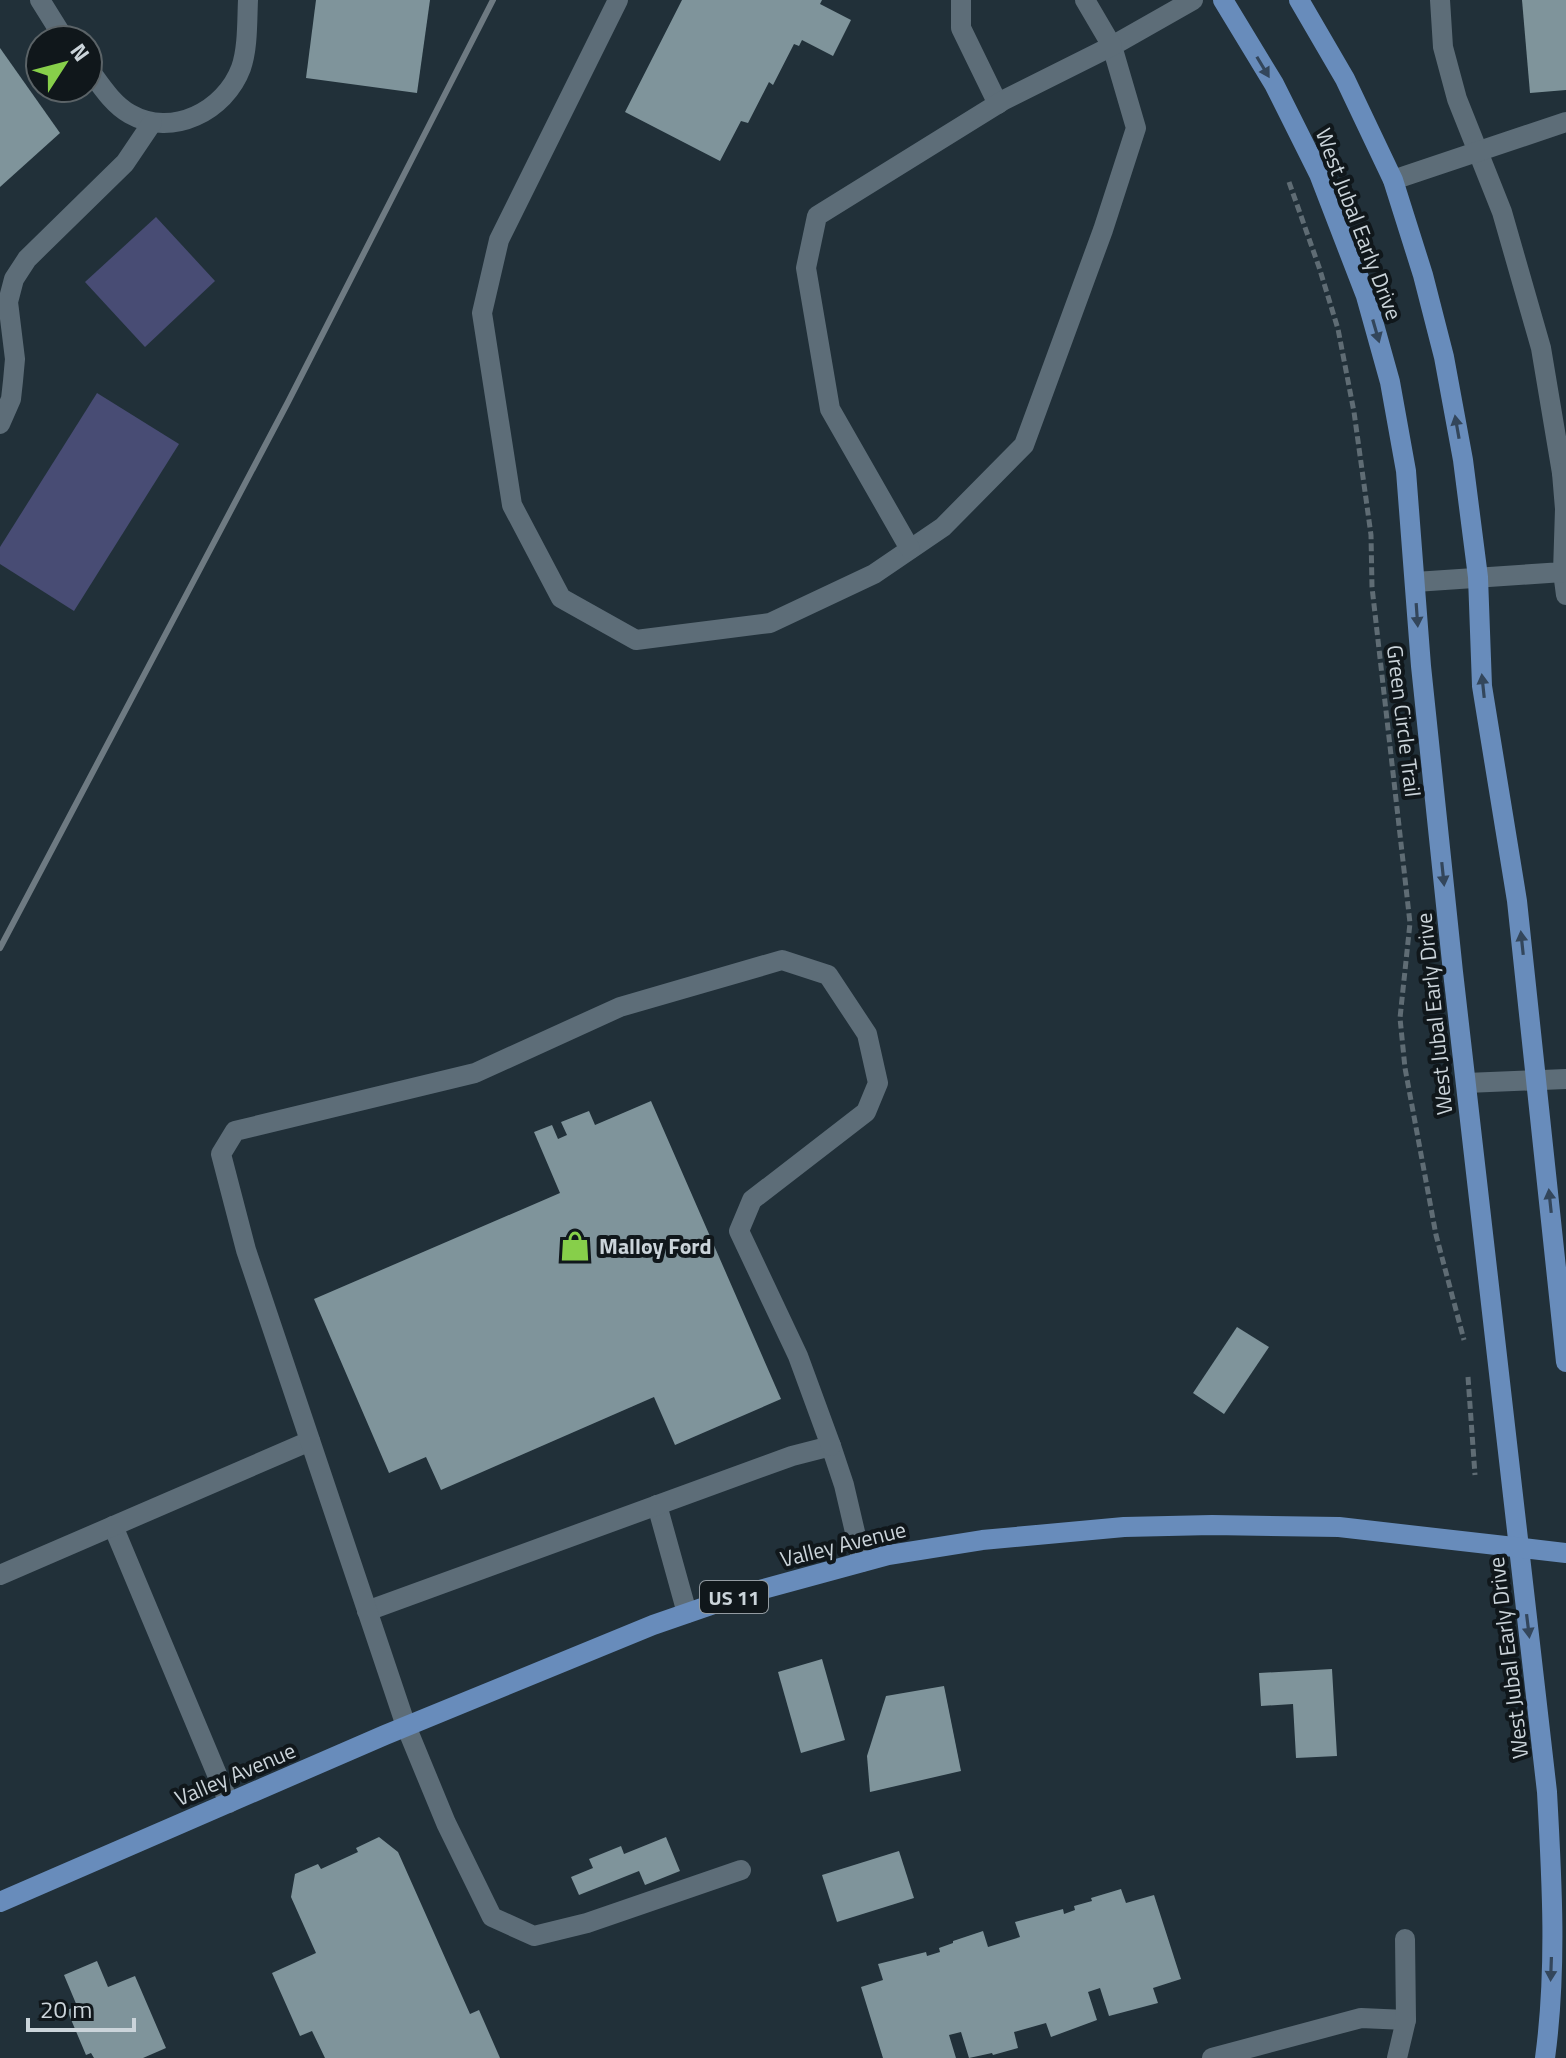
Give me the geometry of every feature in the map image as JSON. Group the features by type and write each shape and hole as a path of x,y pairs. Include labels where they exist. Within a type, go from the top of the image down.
{"main road":[{"name":"West Jubal Early Drive","path":"1223,0 1274,84 1302,139 1366,296 1390,382 1406,471 1421,666 1548,1807 1553,1908 1545,2058"},
{"name":"West Jubal Early Drive","path":"1299,0 1345,79 1393,180 1423,275 1444,357 1463,460 1478,577 1482,686 1517,901 1566,1362"},
{"name":"Valley Avenue","path":"0,1902 541,1670 734,1597 888,1555 982,1540 1139,1526 1339,1527 1566,1553"}],"street":[{"path":"40,0 55,24"},
{"path":"104,89 115,103 130,114 152,123 187,122 211,108 230,89 242,66 248,0"},
{"path":"618,0 499,240 482,313 512,505 561,598 636,640 770,623 874,574 943,527 1024,445 1103,230 1136,128 1112,46 1085,0"},
{"path":"961,0 961,28 998,104"},
{"path":"910,549 830,409 806,268 817,216 998,104 1112,46 1193,0"},
{"path":"1440,0 1443,47 1457,99 1502,212 1541,348 1564,473 1566,595"},
{"path":"1393,180 1566,122"},
{"path":"0,424 11,399 13,381 15,359 8,302 14,279 27,259 125,163 152,123"},
{"path":"1415,582 1564,572"},
{"path":"741,1870 587,1923 534,1936 492,1917 446,1823 406,1726 246,1250 221,1154 235,1131 475,1073 620,1007 782,960 828,975 867,1034 878,1083 866,1112 752,1200 739,1231 798,1356 844,1485 862,1562"},
{"path":"1466,1083 1566,1079"},
{"path":"0,1575 310,1441"},
{"path":"367,1611 792,1456 831,1446"},
{"path":"657,1505 687,1613"},
{"path":"113,1526 229,1803"},
{"path":"1397,2058 1406,2020 1405,1939"},
{"path":"1212,2058 1249,2053 1361,2018 1406,2020"}],"path":[{"name":"Green Circle Trail","path":"1285,171 1338,329 1354,412 1371,535 1372,587 1410,923 1400,1018 1405,1068 1436,1235 1466,1348"},
{"path":"1468,1374 1475,1475"}],"shaded area":[{"path":"156,217 215,281 145,347 85,282"},
{"path":"97,393 179,444 74,611 0,564 0,547"}],"building":[{"path":"316,0 430,0 417,93 306,78"},
{"path":"682,0 822,0 820,4 851,20 833,56 802,40 799,46 794,44 773,85 769,82 748,123 741,121 720,161 625,112"},
{"path":"1522,0 1566,0 1566,90 1530,93"},
{"path":"0,48 24,82 24,104 40,104 60,133 0,187"},
{"name":"Malloy Ford","path":"651,1101 781,1399 675,1445 654,1397 441,1490 426,1457 389,1473 314,1299 560,1193 534,1132 552,1125 558,1139 567,1135 561,1122 589,1111 595,1125"},
{"path":"1237,1327 1269,1347 1224,1414 1193,1393"},
{"path":"822,1659 845,1740 801,1753 778,1672"},
{"path":"1332,1669 1337,1756 1296,1758 1293,1704 1261,1706 1259,1673"},
{"path":"944,1686 961,1771 870,1792 867,1756 886,1696"},
{"path":"379,1837 398,1852 470,2014 479,2010 500,2058 325,2058 312,2031 300,2036 272,1973 316,1953 291,1897 295,1874 318,1864 321,1869 358,1852 356,1848"},
{"path":"666,1837 680,1871 645,1885 639,1871 579,1895 571,1877 593,1868 589,1859 621,1846 624,1854"},
{"path":"899,1851 914,1898 837,1922 822,1875"},
{"path":"1121,1889 1126,1903 1154,1895 1181,1979 1153,1988 1158,2003 1109,2016 1100,1988 1088,1992 1097,2020 1051,2037 1046,2023 1014,2032 1018,2048 969,2058 961,2032 949,2035 956,2058 883,2058 861,1987 883,1980 878,1964 926,1952 927,1956 940,1952 939,1948 953,1941 983,1931 988,1947 1020,1937 1015,1922 1063,1909 1064,1914 1075,1910 1074,1906 1092,1901 1091,1898"},
{"path":"97,1961 108,1987 135,1976 166,2048 143,2058 94,2058 91,2053 86,2055 67,2010 77,2006 64,1975"}],"railway":[{"path":"0,948 288,402 493,0"}],"place":[{"name":"Malloy Ford","path":"575,1246"}]}
